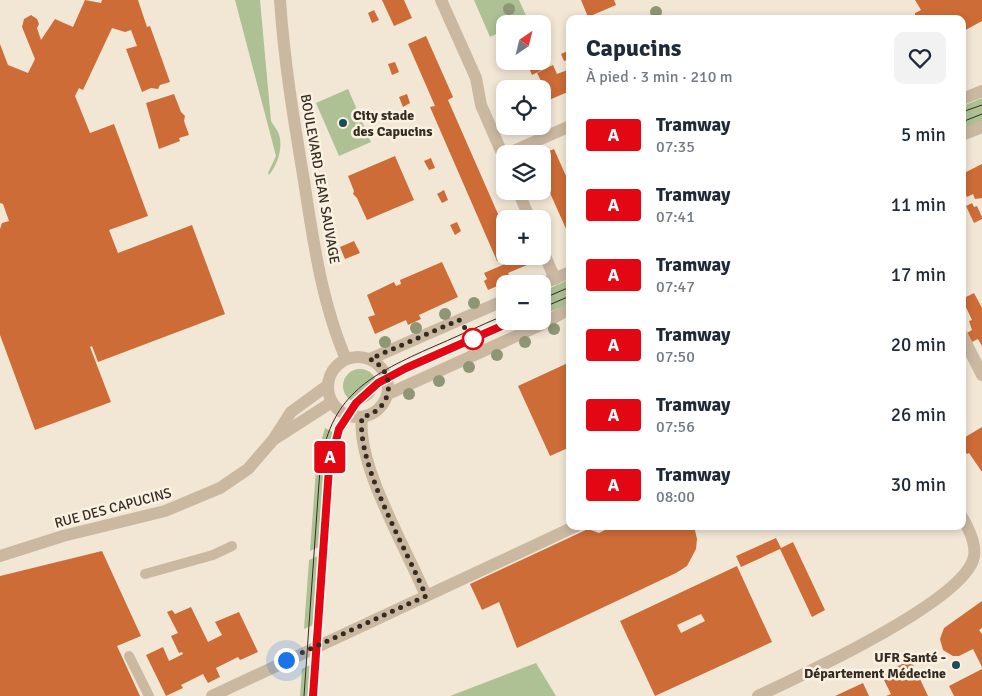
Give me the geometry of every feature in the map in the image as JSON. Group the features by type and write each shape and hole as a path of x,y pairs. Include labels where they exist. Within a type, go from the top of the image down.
{"street":[{"name":"BOULEVARD JEAN SAUVAGE","path":"280,0 284,60 312,232 334,328 346,359"},
{"path":"441,0 476,78 481,105 500,145"},
{"path":"966,97 982,91"},
{"path":"966,133 982,127"},
{"path":"529,145 566,128"},
{"path":"549,265 555,279"},
{"path":"551,281 566,274"},
{"path":"370,359 496,304"},
{"path":"388,394 546,323 566,310"},
{"path":"966,343 982,375"},
{"path":"358,357 370,359 385,372 388,381 388,394 378,410 362,417 344,414 332,402 328,385 332,371 346,359 358,357"},
{"name":"RUE DES CAPUCINS","path":"0,556 72,534 164,511 220,488 248,469 273,440 291,412 328,385"},
{"name":"RUE DES CAPUCINS","path":"273,440 332,402"},
{"path":"362,417 361,441 372,473 426,596"},
{"path":"758,696 848,653 917,612 942,594 966,572 978,549 966,525"},
{"path":"212,696 567,530"}],"lane":[{"path":"145,574 212,555 232,546"},
{"path":"130,656 149,696"}],"green space":[{"path":"235,0 260,0 271,121 280,137 280,149 277,160 269,175 268,173 276,156"},
{"path":"474,0 519,0 526,15 496,15 496,34 490,37"},
{"name":"City stade des Capucins","path":"348,89 371,142 339,156 316,103"},
{"path":"982,98 982,121 966,128 966,105"},
{"path":"566,281 566,305 551,311 551,288"},
{"path":"360,369 372,374 377,386 372,398 360,403 348,398 343,386 348,374"},
{"path":"325,428 340,436 333,470 327,543 310,551 317,456"},
{"path":"326,552 324,620 304,629 309,560"},
{"path":"320,660 317,696 300,696 302,669"},
{"path":"536,663 556,696 450,696"}],"building":[{"path":"85,0 101,3 102,0 138,0 147,27 150,26 170,82 160,85 158,89 151,88 142,92 126,49 137,46 131,30 125,32 112,28 83,90 79,88 75,96 90,133 114,124 148,216 109,230 118,253 192,225 225,314 98,362 92,346 90,347 111,402 35,430 0,335 0,229 2,223 9,221 3,204 0,203 0,44 8,65 28,73 35,59 22,27 24,19 31,15 37,19 39,24 37,28 41,40 55,19 73,27"},
{"path":"382,0 404,0 412,18 394,26"},
{"path":"581,0 614,0 616,5 593,15 587,15"},
{"path":"915,0 982,0 982,21 966,30 966,15 915,15 915,13 921,10"},
{"path":"374,10 379,20 372,23 368,13"},
{"path":"426,36 453,97 448,100 496,210 496,259 430,107 435,106 408,44"},
{"path":"566,52 566,60 564,61 561,54"},
{"path":"395,62 399,72 392,75 388,64"},
{"path":"553,65 557,74 566,71 566,93 551,99 551,80 540,80 537,73 543,70 551,70"},
{"path":"530,70 542,70 532,75"},
{"path":"174,94 181,112 185,116 184,121 189,135 179,138 180,141 159,149 146,103"},
{"path":"407,94 410,103 403,107 399,97"},
{"path":"419,126 423,135 416,138 412,129"},
{"path":"554,149 566,176 566,229 551,195 551,150"},
{"path":"395,156 414,200 367,220 357,198 353,194 354,191 348,176"},
{"path":"431,158 435,168 429,170 424,161"},
{"path":"982,164 982,198 975,199 973,194 967,197 966,172"},
{"path":"444,190 448,200 442,203 437,194"},
{"path":"972,203 974,207 977,206 982,217 982,219 974,223 966,206"},
{"path":"457,222 461,231 455,235 450,225"},
{"path":"354,241 360,253 345,259 340,247"},
{"path":"442,262 458,297 419,315 421,319 408,325 406,320 375,334 368,317 375,315 367,295 394,282 396,286 401,284 400,280"},
{"path":"502,265 527,265 508,273 509,275 496,275 496,287 488,290 484,281 487,279 484,273"},
{"path":"974,293 982,308 982,346 978,339 972,342 967,333 972,330 969,321 972,320 966,307 966,297"},
{"path":"566,364 566,449 550,456 518,386"},
{"path":"982,427 982,472 969,453 966,453 966,437"},
{"path":"586,530 599,533 605,530 695,530 697,539 696,549 687,566 676,573 517,648 499,602 482,610 470,584"},
{"path":"776,538 781,548 793,542 825,610 812,617 780,549 741,567 736,556"},
{"path":"102,551 141,636 117,646 140,696 0,696 0,576"},
{"path":"737,566 772,642 655,696 620,621","holes":["701,614 705,621 681,633 677,625"]},
{"path":"982,601 982,628 979,630 982,634 982,667 973,649 959,656 953,656 943,650 940,639 944,628"},
{"path":"191,607 208,642 222,635 215,622 239,612 258,652 240,660 238,657 216,668 220,677 208,683 203,674 181,685 183,688 166,696 146,655 163,647 169,661 183,654 182,652 179,653 171,636 178,633 167,612 172,610 175,614"},
{"path":"911,660 928,696 886,696 891,694 881,674"},
{"path":"982,669 982,696 954,696 949,686"},
{"path":"863,683 869,696 835,696"}],"tram line":[{"path":"966,111 982,105"},
{"path":"966,120 982,114"},
{"path":"551,295 566,289"},
{"path":"551,304 566,298"},
{"path":"304,696 320,469 325,444 332,424 342,407 355,392 387,369 496,319"},
{"name":"A","path":"313,696 329,468 334,442 339,429 356,403 378,383 406,368 496,328"},
{"path":"313,696 329,468 339,429 356,403 378,383 496,329"}],"place":[{"name":"City stade des Capucins","path":"343,123"},
{"name":"UFR Santé - Département Médecine","path":"956,665"}],"route":[{"path":"286,660 426,596 374,481 361,441 362,417 372,414 381,407 387,398 389,388 383,370 378,363 370,359 459,320 473,339"}]}
